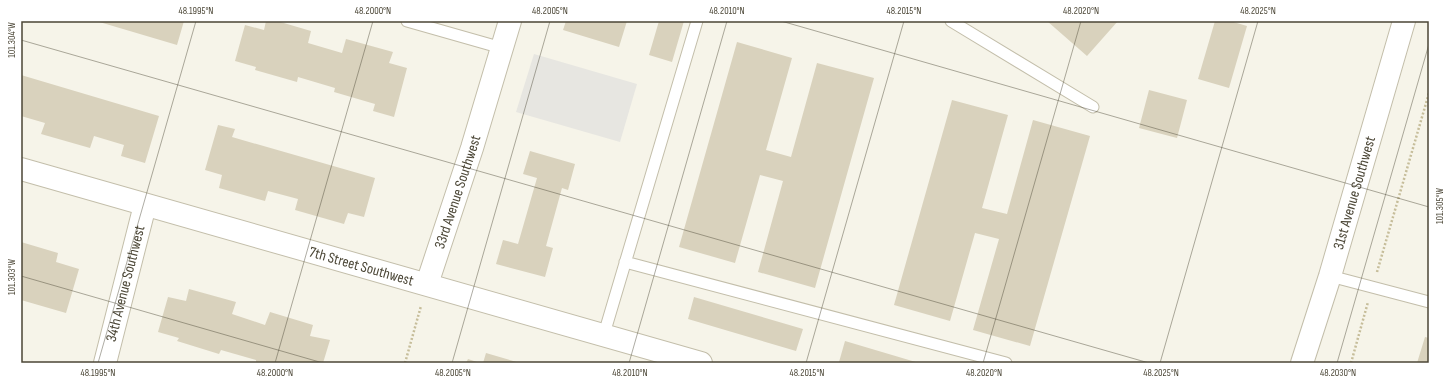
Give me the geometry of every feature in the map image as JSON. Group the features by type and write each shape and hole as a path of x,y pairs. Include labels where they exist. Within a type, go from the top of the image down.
{"street":[{"name":"33rd Avenue Southwest","path":"427,284 472,148 510,21"},
{"name":"31st Avenue Southwest","path":"1302,363 1330,276 1404,21"},
{"name":"7th Street Southwest","path":"21,169 604,334 689,361"},
{"name":"34th Avenue Southwest","path":"104,363 145,205"}],"lane":[{"path":"407,21 502,48"},
{"path":"604,334 697,21"},
{"path":"951,21 1093,107"},
{"path":"625,262 1006,363"},
{"path":"1330,276 1429,302"}],"path":[{"path":"1351,363 1429,93"},
{"path":"405,363 427,284"}],"shaded area":[{"path":"534,54 637,84 620,142 516,112"}],"building":[{"path":"96,21 184,21 177,45"},
{"path":"266,21 277,21 311,31 308,43 342,53 346,39 393,52 389,63 407,68 394,117 373,111 375,104 334,92 335,88 298,77 297,82 255,70 256,67 235,61 245,25 264,30"},
{"path":"566,21 627,21 619,47 563,30"},
{"path":"659,21 684,21 672,62 649,55"},
{"path":"1047,21 1118,21 1087,56"},
{"path":"1215,21 1230,21 1247,26 1229,88 1198,79"},
{"path":"737,42 792,58 766,150 791,157 817,63 874,78 815,288 758,272 783,181 760,175 735,263 679,247"},
{"path":"21,75 159,116 145,163 121,156 124,145 94,136 90,148 41,134 45,123 21,116"},
{"path":"1149,90 1187,100 1177,138 1139,128"},
{"path":"952,100 1008,115 982,208 1007,214 1033,120 1090,136 1030,346 973,330 999,239 975,233 950,321 894,305"},
{"path":"218,125 235,129 232,137 375,178 364,217 348,213 344,224 295,210 298,199 268,191 265,201 219,188 222,175 205,170"},
{"path":"530,151 575,164 568,190 562,188 546,246 553,248 545,277 496,264 503,240 518,244 537,178 523,174"},
{"path":"21,242 58,253 56,262 79,269 66,313 21,300"},
{"path":"189,289 236,302 232,314 265,325 270,312 313,325 310,336 330,340 323,363 256,363 256,360 221,350 219,354 177,341 179,338 158,332 168,297 186,301"},
{"path":"694,297 803,329 796,351 688,319"},
{"path":"1425,337 1429,338 1429,363 1417,363"},
{"path":"845,341 919,363 839,362"},
{"path":"486,353 520,363 483,363"},
{"path":"468,359 480,363 466,363"}]}
